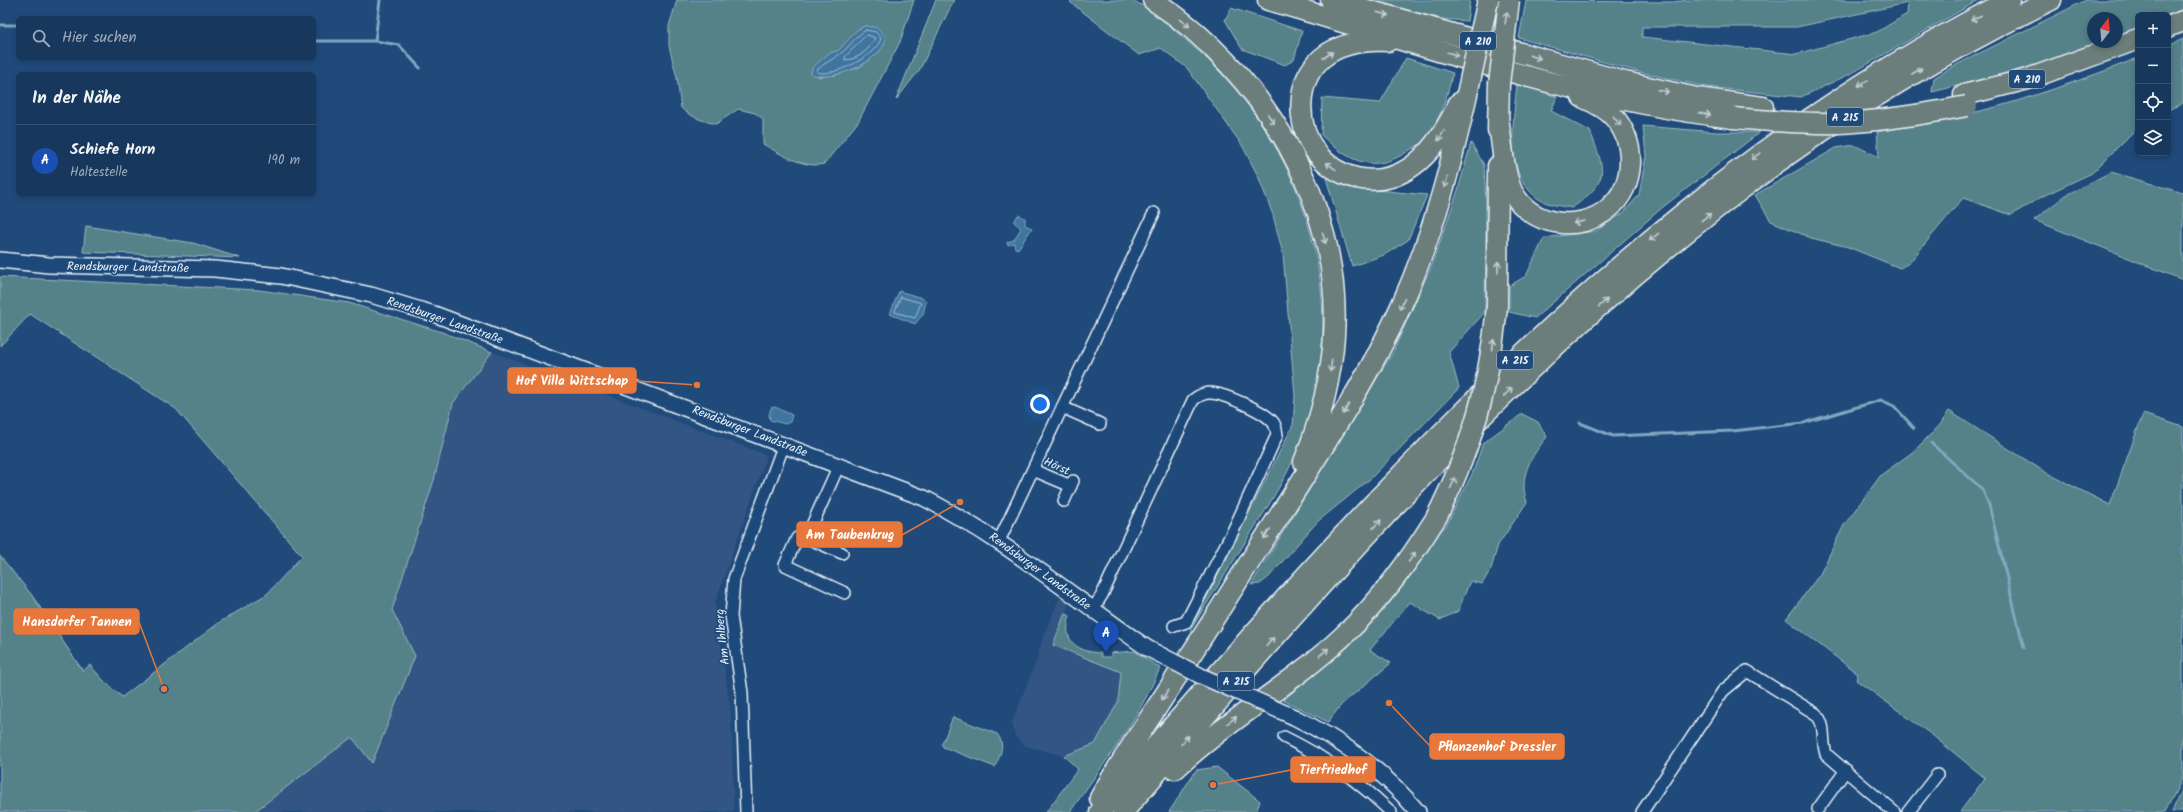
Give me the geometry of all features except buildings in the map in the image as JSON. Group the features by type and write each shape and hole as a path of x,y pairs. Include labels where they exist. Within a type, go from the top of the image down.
{"highway":[{"path":"1153,0 1192,29 1214,49 1236,72 1255,96 1289,148 1302,174 1324,238 1330,268 1333,296 1334,335 1331,368 1321,416 1288,501"},
{"path":"1268,0 1415,44 1534,77 1620,98 1733,118 1840,123 1920,115 1966,100 2051,81 2088,59 2135,40"},
{"name":"A 210","path":"1331,0 1625,82 1696,98 1763,107 1853,109 1966,100"},
{"path":"1092,812 1122,758 1168,691 1356,393 1388,334 1411,284 1443,194 1488,0"},
{"path":"1130,812 1209,738 1308,665 1341,638 1365,614 1401,572 1436,518 1462,463 1480,410 1493,345 1497,306 1499,84 1508,0"},
{"name":"A 215","path":"1100,812 1227,663 1349,528 1472,402 1538,338 1644,244 1783,136 1898,61 1957,27 2010,0"},
{"name":"A 215","path":"1123,812 1246,668 1367,535 1496,403 1616,292 1702,221 1786,156 1912,74 1972,40 2051,0"},
{"path":"2171,26 2183,21"},
{"path":"1415,44 1376,41 1346,46 1322,58 1314,68 1307,81 1303,96 1302,122 1308,138 1316,152 1327,164 1340,172 1357,178 1375,180 1388,179 1411,169 1428,154 1437,142 1471,76"},
{"path":"1498,118 1508,181 1518,200 1532,213 1552,222 1577,223 1598,216 1613,204 1623,189 1630,170 1630,148 1620,124 1601,106 1580,95 1534,77"}],"street":[{"path":"999,541 1154,213"},
{"name":"Rendsburger Landstraße","path":"0,260 49,265 215,269 281,276 334,286 434,314 924,498 999,541 1147,648 1201,676 1294,717 1342,744 1376,770 1418,812"},
{"path":"1093,610 1102,595 1194,400 1205,393 1214,393 1233,399 1270,418 1275,426 1277,435 1233,531 1186,622 1174,626"},
{"path":"1062,406 1100,423"},
{"name":"Am Ihlberg","path":"746,812 747,790 742,693 733,634 731,599 734,579 788,446"},
{"path":"839,465 808,534 797,538 785,565 845,593"},
{"name":"Hörst","path":"1033,470 1072,483 1064,501"},
{"path":"803,536 842,553"},
{"path":"1642,812 1723,691 1747,671 1816,714 1823,725 1823,743 1826,754 1894,812"},
{"path":"1284,737 1302,746 1375,796 1391,812"},
{"path":"1818,809 1846,770"},
{"path":"1908,812 1937,775"}],"shaded area":[{"path":"492,352 767,455 715,603 731,713 734,812 254,812 352,737 372,762 415,656 392,610 434,480 453,402"},
{"path":"1060,597 1069,604 1053,645 1121,672 1118,702 1095,744 1064,756 1026,746 1015,737 1012,722 1037,659 1044,634"}],"green space":[{"path":"677,0 914,0 900,42 858,122 824,164 817,165 801,163 793,160 763,144 763,119 755,113 738,109 716,124 697,118 681,108 677,78 669,46 669,26","holes":["865,26 878,28 884,44 879,52 860,67 836,75 818,77 812,68 828,54 839,50 857,30"]},
{"path":"936,0 954,0 920,69 896,100"},
{"path":"1072,0 1131,0 1138,3 1153,13 1189,43 1227,79 1259,120 1285,164 1304,212 1317,262 1323,313 1320,365 1310,416 1305,432 1277,491 1190,631 1293,425 1295,396 1283,254 1273,215 1258,176 1242,145 1187,68 1161,48 1139,55 1070,2"},
{"path":"1371,0 1470,0 1467,21 1442,19"},
{"path":"1688,0 1979,0 1852,73 1801,97 1707,87 1635,71 1519,38 1526,1 1673,2","holes":["1908,3 1907,14 1877,32 1796,54 1642,37 1642,27 1797,27"]},
{"path":"2086,0 2183,0 2183,9 2171,15 2171,12 2135,12 2135,29 2123,34 2123,12 2087,12 2087,48 2021,70 1932,92 1934,78 1954,66"},
{"path":"1231,8 1302,31 1294,60 1285,65 1242,49 1225,20"},
{"path":"2183,39 2183,103 2171,109 2171,48 2171,45"},
{"path":"1406,58 1453,73 1440,114 1425,140 1397,158 1385,162 1373,163 1362,162 1352,158 1321,135 1322,98 1380,103"},
{"path":"2135,59 2135,130 2092,173 2043,196 2011,215 1963,198 1909,263 1900,268 1848,247 1811,238 1771,221 1755,195 1836,148 1854,145 1879,157 1877,132 2000,106 2108,70"},
{"path":"1517,83 1557,97 1551,111 1590,131 1599,157 1601,175 1599,182 1593,190 1572,208 1554,205 1540,200 1526,186 1519,173 1513,144"},
{"path":"1643,126 1716,132 1760,132 1663,207 1535,318 1509,312 1509,286 1526,276 1544,238 1596,231 1623,213 1639,195 1646,156"},
{"path":"1471,143 1484,165 1486,207 1485,312 1449,352 1459,388 1370,479 1317,522 1269,577 1260,584 1251,585 1393,352 1432,265 1458,190"},
{"path":"2111,172 2183,193 2183,280 2034,220 2066,195"},
{"path":"1326,178 1368,189 1427,195 1408,240 1384,255 1352,266"},
{"path":"86,226 193,243 240,258 83,252"},
{"path":"0,277 259,290 349,303 442,332 492,352 453,403 434,480 392,610 415,656 372,763 352,737 254,812 0,812 0,556 31,594 83,671 90,665 104,681 122,697 220,622 267,594 302,556 176,409 30,314 0,346"},
{"path":"1949,411 2045,472 2110,505 2143,414 2183,427 2183,777 2165,812 1960,812 1985,778 1932,735 1856,680 1858,674 1786,619 1820,574 1844,525 1881,475 1914,451 1940,425"},
{"path":"1522,414 1538,422 1547,437 1531,459 1525,475 1524,484 1527,502 1498,545 1491,569 1482,584 1470,581 1458,611 1440,620 1410,602 1370,650 1391,663 1342,704 1328,722 1283,700 1347,648 1402,587 1437,534 1446,526 1473,472 1483,443"},
{"path":"1065,613 1070,616 1068,633 1070,639 1079,648 1101,653 1101,657 1111,657 1111,653 1134,651 1160,668 1141,707 1130,725 1070,812 1046,812 1078,769 1064,756 1095,744 1118,702 1121,672 1053,645"},
{"path":"953,717 997,734 1000,738 1002,746 995,767 943,747 942,744"},
{"path":"1217,767 1260,801 1256,812 1169,812 1196,770"},
{"path":"2183,785 2183,812 2172,812"}],"water":[{"path":"865,26 878,28 886,38 883,47 876,55 855,68 843,73 820,76 811,74 812,68 828,54 839,50 857,30"},
{"path":"1018,215 1025,218 1025,225 1032,228 1018,249 1015,248 1014,243 1008,245 1007,242 1014,240 1021,228 1014,222"},
{"path":"899,291 922,298 926,302 923,314 915,324 890,314"},
{"path":"775,407 792,415 790,422 785,424 770,420 769,415 771,408"}],"waterway":[{"path":"375,41 380,0"},
{"path":"0,25 16,25"},
{"path":"316,41 375,41 399,45 420,68"},
{"path":"1580,423 1613,436 1733,431 1803,423 1881,400 1894,406 1914,428"},
{"path":"1931,443 1982,489 1989,505 2024,648"}],"place":[{"name":"Hof Villa Wittschap","path":"697,385"},
{"name":"Am Taubenkrug","path":"960,502"},
{"name":"Schiefe Horn","path":"1106,653"},
{"name":"Hansdorfer Tannen","path":"164,689"},
{"name":"Pflanzenhof Dressler","path":"1389,703"},
{"name":"Tierfriedhof","path":"1213,785"}]}
